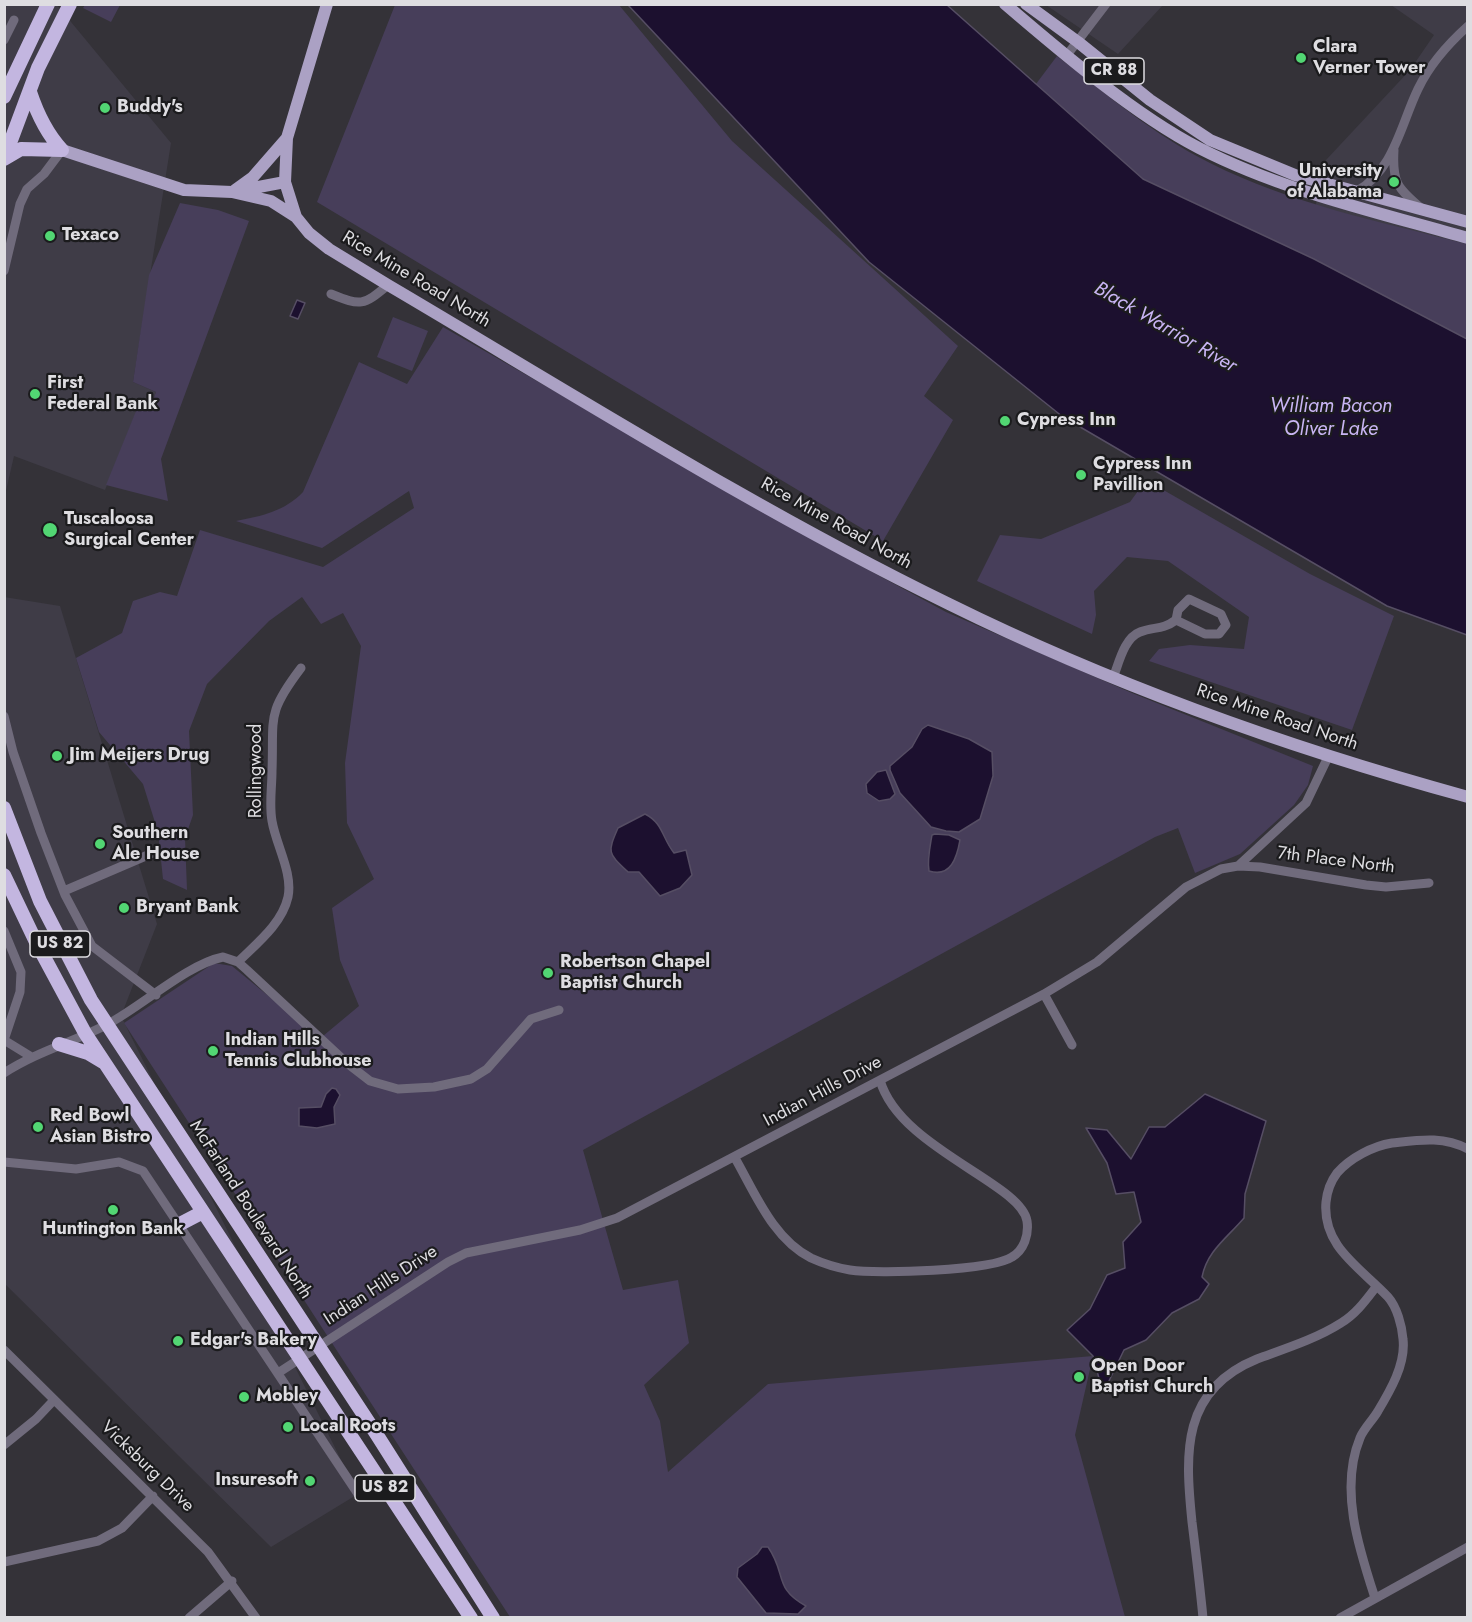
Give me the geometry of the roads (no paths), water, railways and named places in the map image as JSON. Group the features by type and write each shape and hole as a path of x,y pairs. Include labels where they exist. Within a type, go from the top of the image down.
{"highway":[{"path":"4,97 48,4"},
{"path":"4,159 20,113 70,4"},
{"path":"4,76 18,64"},
{"path":"30,92 36,111 50,136 62,150"},
{"path":"20,113 50,136"},
{"path":"4,159 21,149 62,150"},
{"name":"McFarland Boulevard North","path":"4,808 50,923 81,983 493,1617"},
{"name":"US 82","path":"4,875 36,942 85,1033 471,1617"},
{"path":"59,1044 88,1053 107,1065"},
{"path":"180,1224 203,1212"}],"main road":[{"path":"296,217 285,182 287,138 327,4"},
{"path":"1005,4 1067,55 1154,120 1197,147 1232,164 1284,184 1467,238"},
{"name":"CR 88","path":"1026,4 1150,100 1210,140 1295,175 1467,222"},
{"path":"232,192 253,177 287,138"},
{"name":"Rice Mine Road North","path":"62,150 184,190 232,192 271,201 296,217 309,233 329,249 388,285 789,520 881,570 987,622 1113,678 1196,711 1328,757 1467,797"},
{"name":"Rice Mine Road North","path":"232,192 285,182"}],"street":[{"path":"1067,55 1106,4"},
{"path":"4,40 14,20"},
{"path":"1357,191 1376,177 1394,150 1424,78 1444,49 1467,26"},
{"path":"4,271 20,204 27,189 44,174 62,150"},
{"path":"1394,150 1392,168 1396,184 1424,209"},
{"path":"331,294 357,304 366,303 388,285"},
{"path":"1113,678 1128,642 1139,632 1165,628 1176,620 1178,610 1189,599 1221,614 1226,625 1220,634 1205,634 1176,620"},
{"name":"Rollingwood","path":"238,962 276,922 288,896 287,876 272,821 270,802 272,726 279,698 301,668"},
{"path":"4,716 13,752 38,824 64,891 92,946 156,995"},
{"name":"Indian Hills Drive","path":"278,1373 431,1272 466,1253 580,1230 616,1218 735,1158 1044,994 1097,962 1186,887 1212,872 1238,866 1306,803 1328,757"},
{"path":"64,891 155,852"},
{"name":"7th Place North","path":"1238,866 1386,887 1429,883"},
{"path":"4,931 21,972 20,992 4,1040 30,1056"},
{"path":"4,1073 30,1056 107,1025 213,959 223,957 238,962 307,1023 348,1064 370,1081 398,1089 434,1087 479,1075 531,1019 559,1010"},
{"path":"1044,994 1072,1045"},
{"path":"735,1158 775,1227 795,1248 811,1258 849,1270 887,1272 994,1264 1012,1257 1025,1242 1027,1222 1024,1212 1011,1198 938,1150 908,1126 893,1106 880,1080"},
{"path":"1375,1598 1360,1551 1352,1503 1355,1454 1361,1435 1378,1411 1399,1369 1404,1341 1397,1313 1389,1298 1338,1249 1329,1231 1325,1212 1327,1192 1336,1175 1349,1160 1385,1144 1435,1138 1454,1142 1467,1149"},
{"path":"4,1162 76,1169 119,1162 131,1165 150,1178 358,1494"},
{"path":"1203,1617 1188,1480 1188,1441 1201,1406 1211,1390 1225,1377 1250,1362 1341,1324 1357,1311 1376,1287"},
{"name":"Vicksburg Drive","path":"4,1350 208,1552 232,1581 256,1617"},
{"path":"4,1445 36,1419 54,1400"},
{"path":"4,1562 98,1541 122,1527 153,1496"},
{"path":"1340,1617 1467,1547"},
{"path":"189,1617 232,1581"}],"water":[{"name":"William Bacon Oliver Lake","path":"628,5 947,5 1143,179 1314,259 1467,339 1467,635 1387,606 1063,417 869,262"},
{"path":"297,300 305,303 298,319 290,316"},
{"path":"928,725 969,739 992,752 993,776 980,819 959,832 931,827 900,793 890,770 890,766 912,747 922,729"},
{"path":"886,770 895,794 890,799 879,801 867,793 866,784 877,772"},
{"path":"645,814 659,826 674,853 686,850 692,875 680,888 660,896 639,872 628,872 616,861 611,852 618,828"},
{"path":"932,835 949,835 960,840 955,859 943,872 929,871 928,867"},
{"path":"332,1088 336,1089 340,1095 334,1107 335,1124 317,1128 299,1126 299,1108 321,1107 326,1094"},
{"path":"1205,1094 1266,1121 1245,1194 1244,1218 1218,1245 1208,1260 1202,1277 1209,1284 1199,1299 1172,1313 1146,1340 1124,1350 1107,1385 1100,1382 1093,1356 1067,1330 1090,1309 1107,1275 1125,1268 1123,1242 1141,1222 1134,1192 1116,1194 1107,1163 1086,1128 1107,1130 1131,1159 1149,1127 1165,1127"},
{"path":"762,1547 768,1547 774,1557 784,1587 806,1606 798,1614 766,1613 737,1577 738,1568 757,1554"}],"place":[{"name":"Clara Verner Tower","path":"1301,58"},
{"name":"Buddy's","path":"105,108"},
{"name":"University of Alabama","path":"1394,182"},
{"name":"Texaco","path":"50,236"},
{"name":"First Federal Bank","path":"35,394"},
{"name":"Cypress Inn","path":"1005,421"},
{"name":"Cypress Inn Pavillion","path":"1081,475"},
{"name":"Tuscaloosa Surgical Center","path":"50,530"},
{"name":"Jim Meijers Drug","path":"57,756"},
{"name":"Southern Ale House","path":"100,844"},
{"name":"Bryant Bank","path":"124,908"},
{"name":"Robertson Chapel Baptist Church","path":"548,973"},
{"name":"Indian Hills Tennis Clubhouse","path":"213,1051"},
{"name":"Red Bowl Asian Bistro","path":"38,1127"},
{"name":"Huntington Bank","path":"113,1210"},
{"name":"Edgar's Bakery","path":"178,1341"},
{"name":"Open Door Baptist Church","path":"1079,1377"},
{"name":"Mobley","path":"244,1397"},
{"name":"Local Roots","path":"288,1427"},
{"name":"Insuresoft","path":"310,1481"}],"water label":[{"name":"Black Warrior River","path":"1165,328"}]}
